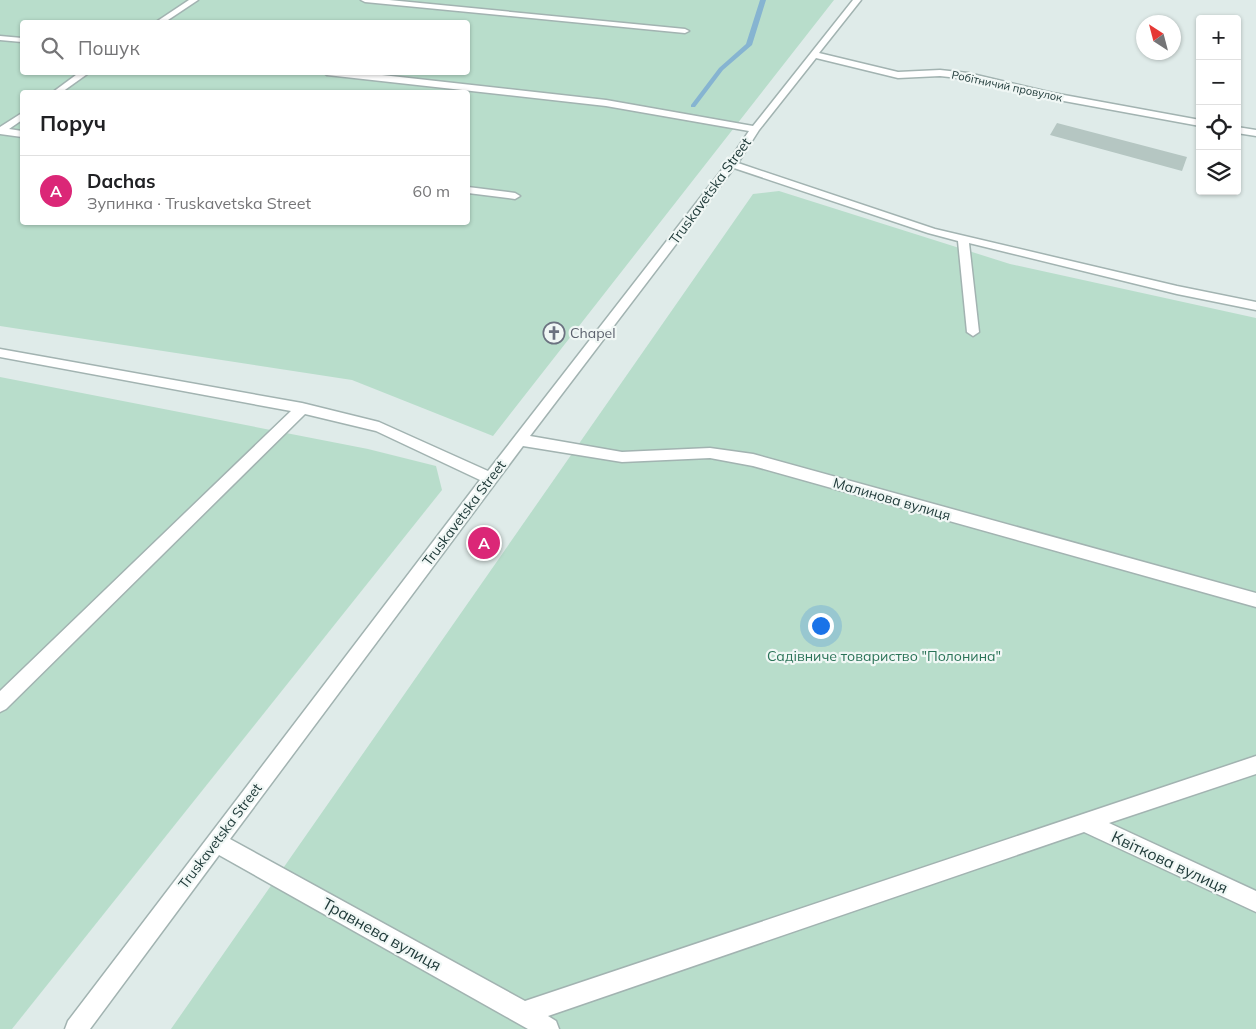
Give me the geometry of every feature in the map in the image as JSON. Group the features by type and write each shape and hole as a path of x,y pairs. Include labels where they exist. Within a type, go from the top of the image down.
{"street":[{"path":"163,20 194,0"},
{"path":"365,0 685,31"},
{"name":"Truskavetska Street","path":"76,1029 490,478 732,164 755,129 857,0"},
{"path":"0,38 20,40"},
{"name":"Робітничий провулок","path":"815,55 898,75 940,73 968,76 1053,96 1196,122"},
{"path":"60,90 82,75"},
{"path":"354,75 606,103 755,129"},
{"path":"0,131 20,117"},
{"path":"0,131 20,134"},
{"path":"1241,131 1256,134"},
{"path":"732,164 932,231 1177,290 1256,306"},
{"path":"470,190 515,196"},
{"path":"964,238 973,332"},
{"path":"0,353 302,408 379,427 490,478"},
{"path":"0,703 302,408"},
{"name":"Малинова вулиця","path":"520,440 622,457 710,453 753,460 1256,600"},
{"path":"524,1013 1256,765"},
{"name":"Квіткова вулиця","path":"1084,822 1256,902"},
{"name":"Травнева вулиця","path":"216,842 524,1013 548,1029"}],"green space":[{"path":"0,0 834,0 493,436 352,380 0,326"},
{"name":"Садівниче товариство \"Полонина\"","path":"779,191 1010,264 1256,318 1256,1029 171,1029 753,194"},
{"path":"0,377 368,449 436,466 442,490 12,1029 0,1029"}],"building":[{"path":"1057,123 1187,157 1182,171 1050,135"},
{"name":"Chapel","path":"551,327 564,331 557,340 543,335"}],"waterway":[{"path":"693,106 721,69 749,45 763,0"}],"place":[{"name":"Chapel","path":"554,333"},
{"name":"Dachas","path":"484,543"}]}
